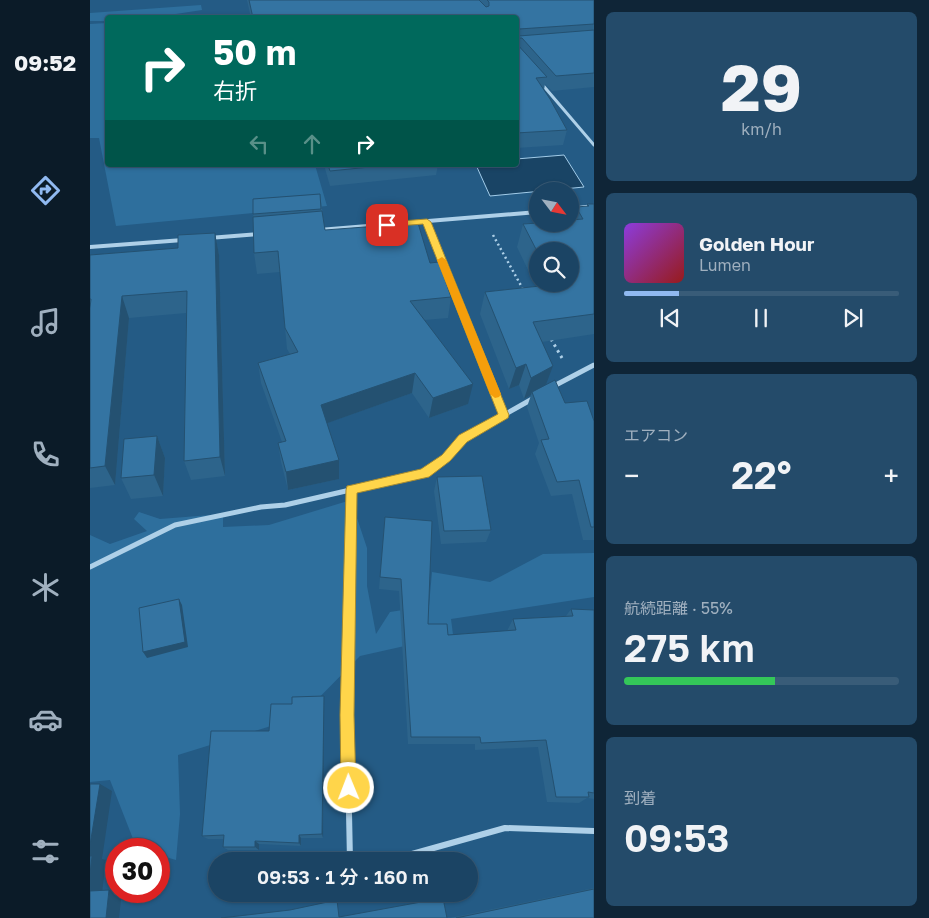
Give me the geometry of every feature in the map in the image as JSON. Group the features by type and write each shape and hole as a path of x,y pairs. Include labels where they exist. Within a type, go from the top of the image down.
{"street":[{"path":"536,77 594,145"},
{"path":"579,208 594,206"},
{"path":"318,230 529,213"},
{"path":"427,222 504,415"},
{"path":"199,239 268,234"},
{"path":"90,247 189,240"},
{"path":"546,391 594,364"},
{"path":"90,566 175,525 261,507 285,505 424,474 446,458 463,439 538,396"},
{"path":"350,852 347,715 352,490"},
{"path":"419,852 506,828 594,831"}],"path":[{"path":"482,217 525,292"},
{"path":"548,334 572,376"}],"shaded area":[{"path":"201,5 202,10 169,15 105,15 105,21 90,21 90,13"},
{"path":"105,23 105,167 316,167 327,206 116,226 99,138 90,138 90,24"},
{"path":"564,155 584,187 579,187 579,182 529,182 529,192 490,196 477,167 519,167 519,159"},
{"path":"351,500 367,548 367,586 376,634 390,612 429,606 432,572 490,582 543,554 594,553 594,597 451,619 456,658 427,641 360,656 300,717 178,755 180,814 176,860 170,858 170,838 133,838 110,780 90,782 90,535 110,544 147,531 134,519 139,512 160,519 223,514 223,527 269,525"}],"building":[{"path":"249,0 479,0 486,7 489,6 487,0 594,0 594,24 519,29 519,15 252,15"},
{"path":"594,30 594,73 556,76 522,38 519,38 519,36"},
{"path":"519,46 547,77 536,78 567,130 519,133"},
{"path":"329,167 370,167 330,171"},
{"path":"320,194 321,209 253,214 253,199"},
{"path":"587,204 594,204 594,314 533,322 553,366 531,378 526,364 516,368 485,292 529,287 529,292 579,292 579,242 532,242 523,224 529,224 529,232 579,232 579,219 583,219 579,212 579,207 589,206"},
{"path":"322,211 325,230 418,223 430,263 439,262 451,297 410,301 473,384 433,398 415,373 321,405 339,460 286,472 278,443 286,441 258,363 298,352 285,328 278,251 254,253 253,217"},
{"path":"215,233 220,457 184,461 187,291 122,296 105,466 90,468 90,255 178,248 178,235"},
{"path":"555,380 565,403 587,401 594,421 594,527 591,527 579,480 557,482 541,440 549,439 532,392"},
{"path":"157,436 154,475 121,478 124,439"},
{"path":"482,476 491,530 444,531 437,477"},
{"path":"385,517 432,521 428,624 447,624 448,635 516,630 513,619 573,616 571,609 594,610 594,793 588,792 589,797 556,797 546,740 481,743 480,737 411,737 401,579 380,577"},
{"path":"179,599 185,642 143,652 139,608"},
{"path":"324,696 322,834 299,835 299,843 255,841 255,847 223,847 224,835 202,836 211,731 269,731 271,704 292,704 292,697"},
{"path":"90,784 100,784 90,845"},
{"path":"90,856 92,856 90,874"},
{"path":"594,889 594,918 456,918"},
{"path":"105,890 105,903 108,903 106,918 90,918 90,891"},
{"path":"328,902 337,902 339,917 421,902 444,902 447,918 221,918 290,910"}],"slow traffic":[{"path":"442,260 495,394"}],"route":[{"path":"349,788 347,715 352,490 424,474 446,458 463,439 504,415 427,222 387,225"}]}
